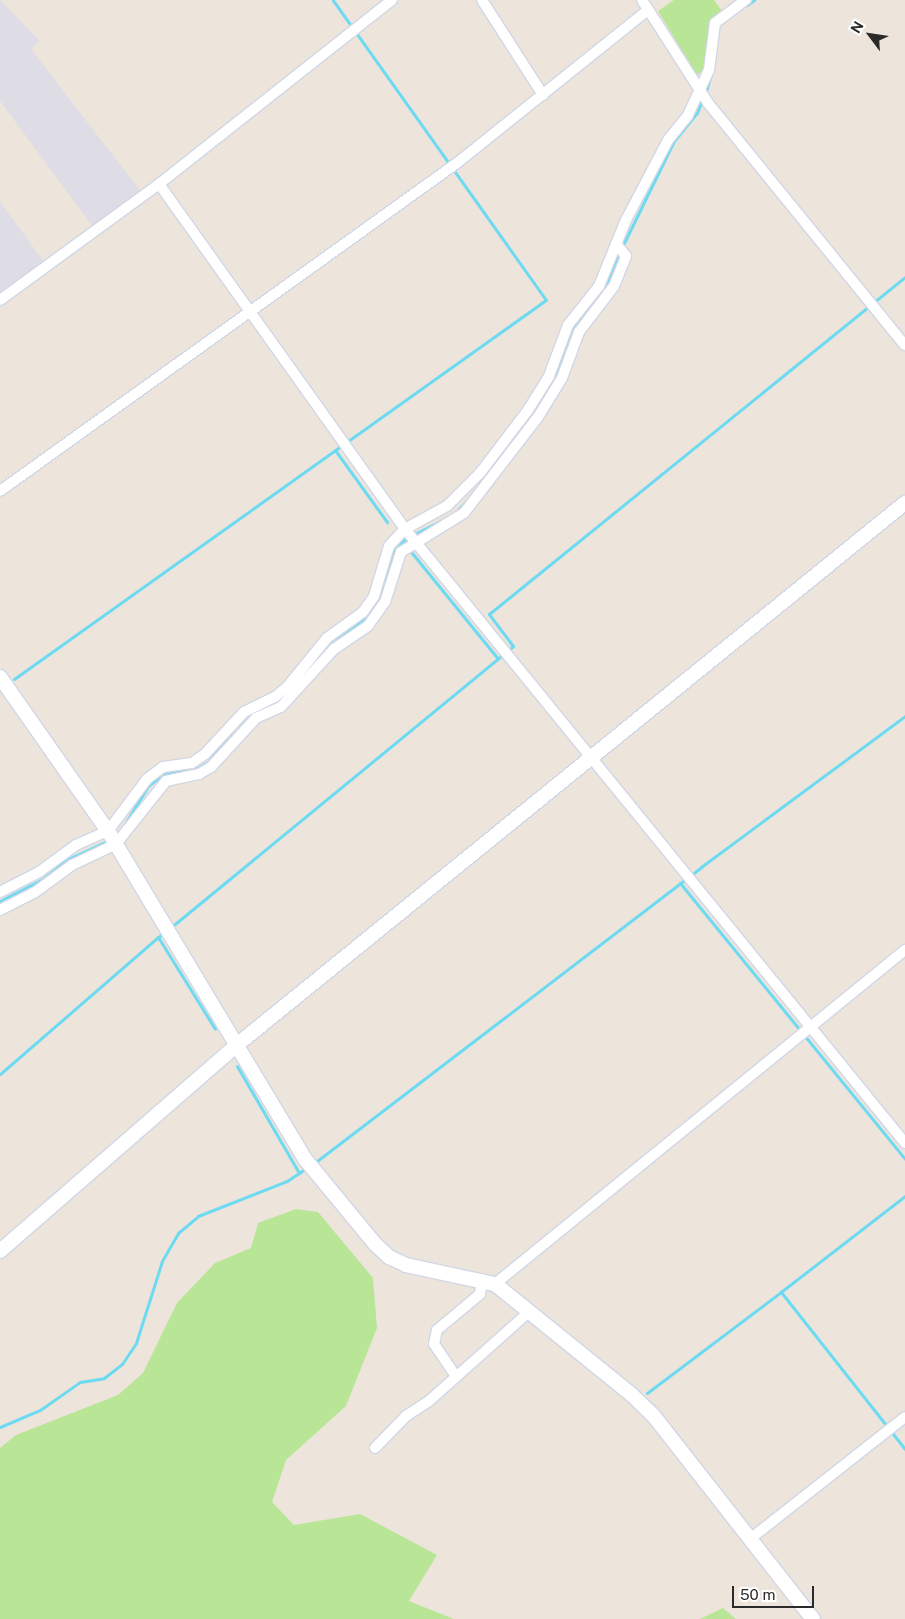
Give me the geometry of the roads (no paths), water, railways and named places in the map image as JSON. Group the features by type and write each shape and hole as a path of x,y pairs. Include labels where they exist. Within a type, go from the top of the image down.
{"street":[{"path":"0,300 159,184 392,0"},
{"path":"482,0 542,94"},
{"path":"642,0 708,103 905,345"},
{"path":"0,892 39,872 76,845 108,831 147,779 163,767 192,764 205,754 229,725 244,712 275,697 327,638 362,612 374,596 389,546 404,529 433,515 463,492 528,410 549,376 568,326 600,286 616,244 668,140 688,115 709,70 715,23 746,0"},
{"path":"0,491 457,163 648,10"},
{"path":"159,184 414,542 592,757 808,1028 905,1144"},
{"path":"0,910 34,893 72,864 116,844 166,781 199,774 211,768 256,718 281,707 334,649 368,626 385,602 401,552 414,542 464,513 538,417 562,378 579,332 614,286 626,256 616,244"},
{"path":"0,1251 238,1044 905,503"},
{"path":"0,677 108,831 316,1173 389,1257 406,1265 488,1282 529,1312 653,1415 813,1619"},
{"path":"455,1375 434,1344 437,1330 480,1294 488,1282 905,950"},
{"path":"375,1448 406,1416 529,1312"},
{"path":"750,1539 905,1417"}],"waterway":[{"path":"14,679 546,300 333,0"},
{"path":"747,5 754,0"},
{"path":"705,94 711,74"},
{"path":"622,247 674,141 697,113 702,100"},
{"path":"604,291 620,253"},
{"path":"170,928 513,646 489,614 905,277"},
{"path":"520,429 556,377 573,329 600,296"},
{"path":"335,450 387,522"},
{"path":"481,483 496,459"},
{"path":"453,515 473,494"},
{"path":"324,649 365,619 379,598 395,550 406,538 445,519"},
{"path":"412,553 498,659"},
{"path":"303,676 313,663"},
{"path":"238,725 246,717 283,697"},
{"path":"313,1164 701,867 905,716"},
{"path":"120,832 148,786 162,775 198,768 208,762 230,734"},
{"path":"0,901 43,879 68,859 105,842"},
{"path":"680,883 905,1159"},
{"path":"164,933 158,937 215,1029"},
{"path":"0,1074 158,937"},
{"path":"237,1066 299,1173"},
{"path":"0,1427 40,1410 80,1382 104,1378 122,1364 136,1343 162,1261 178,1233 198,1216 287,1181 308,1167"},
{"path":"905,1196 781,1292 905,1449"},
{"path":"647,1393 781,1292"}]}
